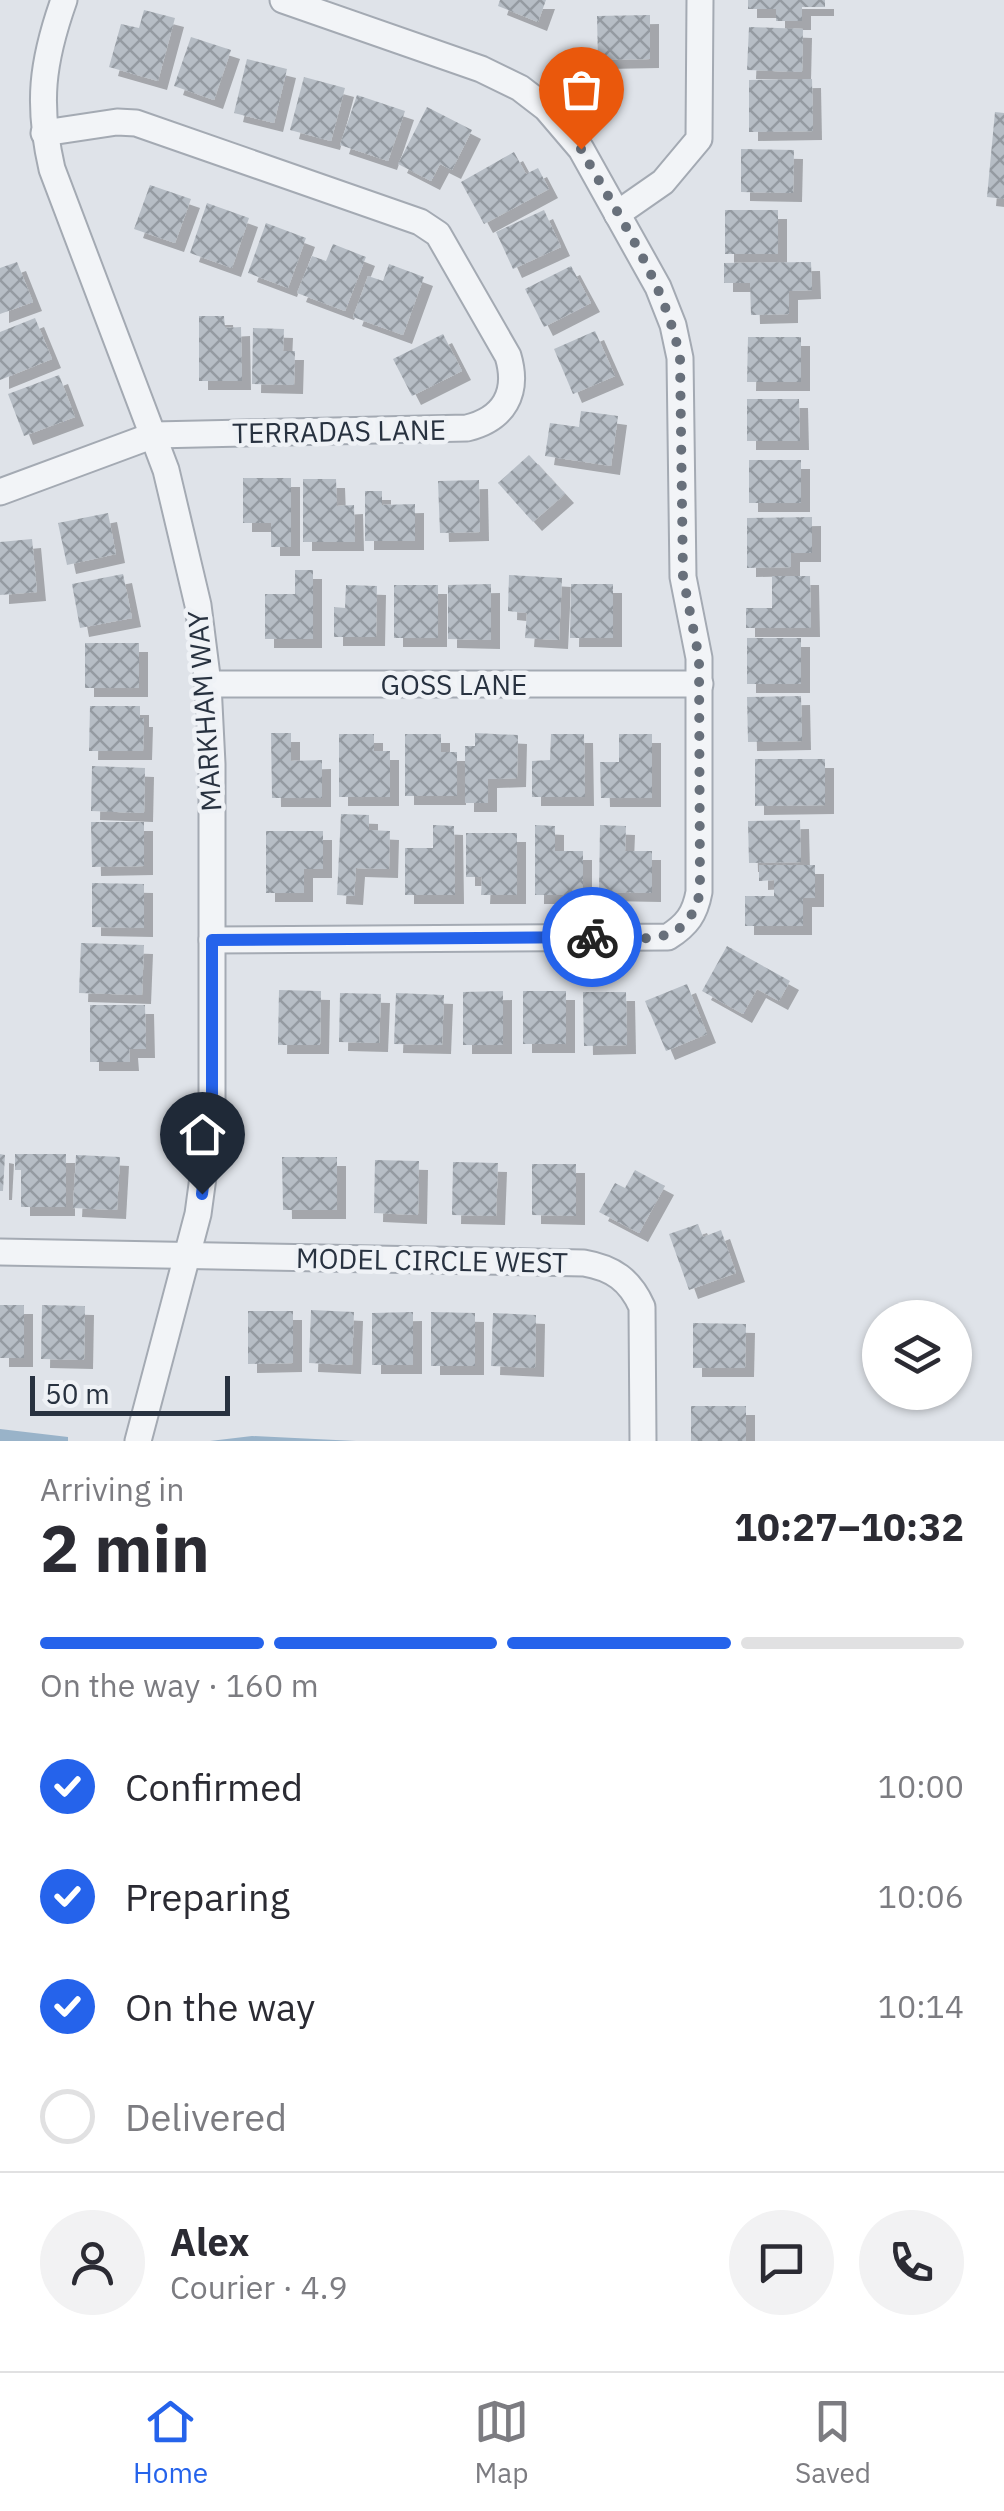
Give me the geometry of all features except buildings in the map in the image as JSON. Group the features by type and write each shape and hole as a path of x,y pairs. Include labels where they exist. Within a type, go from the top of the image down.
{"street":[{"name":"MARKHAM WAY","path":"64,0 45,59 44,133 52,169 154,436 182,527 198,605 208,684 212,764 212,1111 206,1173 138,1441"},
{"path":"212,940 668,937 684,927 696,910 700,892 700,684 696,637 683,577 680,358 674,325 658,287 569,131 520,88 482,69 284,0"},
{"path":"617,214 663,182 699,139 700,0"},
{"name":"TERRADAS LANE","path":"0,492 154,436 467,428 486,424 502,411 510,396 513,375 508,356 438,234 420,222 136,123 117,122 44,133"},
{"name":"GOSS LANE","path":"208,684 700,684"},
{"name":"MODEL CIRCLE WEST","path":"0,1252 565,1262 603,1266 634,1289 642,1307 643,1441"}],"water":[{"path":"0,1429 68,1437 68,1441 0,1441"},
{"path":"252,1436 356,1441 210,1441"}],"way so far":[{"path":"581,149 658,287 674,325 680,358 683,577 699,658 700,892 696,910 684,927 668,937 592,937"}],"route":[{"path":"202,1194 212,1111 212,940 592,937"}]}
